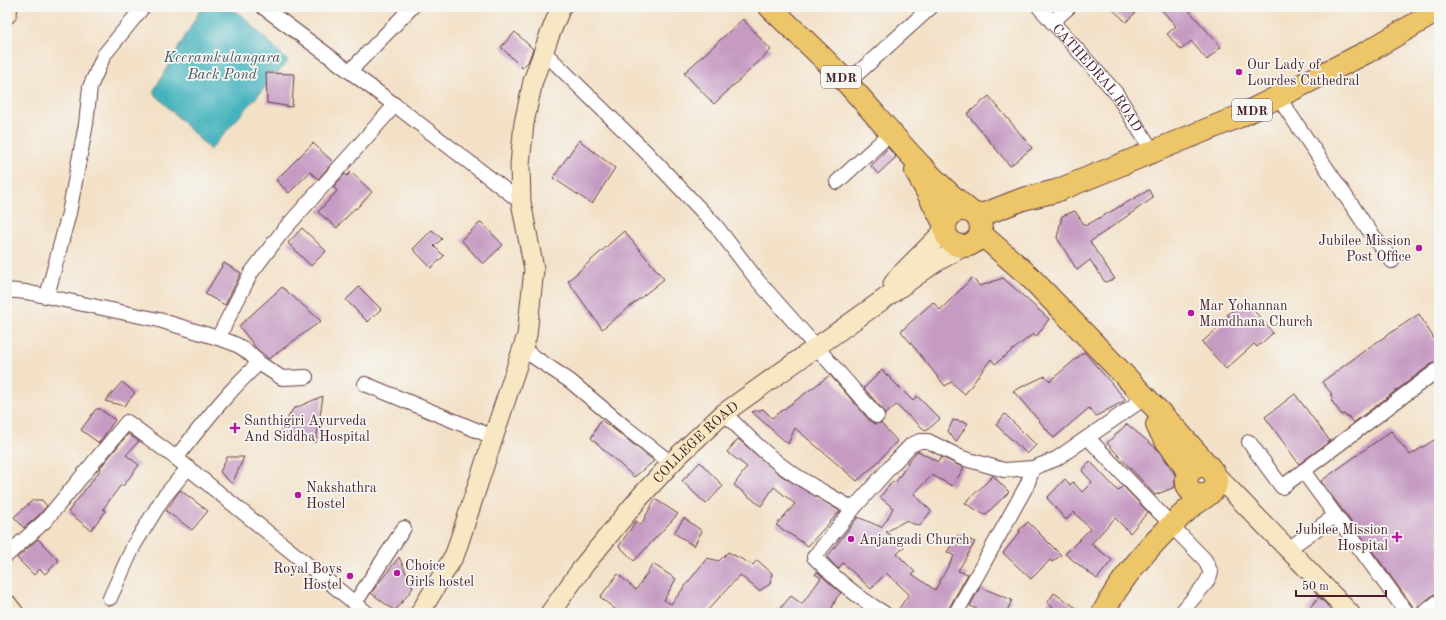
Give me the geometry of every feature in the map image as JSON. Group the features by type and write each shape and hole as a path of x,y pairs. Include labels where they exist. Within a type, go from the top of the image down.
{"main road":[{"path":"7,14 8,7"},
{"path":"420,613 454,554 527,335 534,269 521,202 520,165 524,124 533,81 561,7"},
{"name":"MDR","path":"770,7 847,83 907,152"},
{"name":"MDR","path":"875,307 934,264 973,230 987,213 1023,199 1056,191 1238,117 1368,52 1439,10"},
{"path":"907,152 940,214 948,239 958,246 973,230"},
{"path":"907,152 952,197 973,230"},
{"path":"944,226 946,220 954,212 960,210 973,230 1029,276 1171,424 1211,482 1260,520 1350,613"},
{"name":"MDR","path":"875,307 899,276 940,235 944,226"},
{"name":"COLLEGE ROAD","path":"550,613 585,564 642,496 671,463 724,413 875,307"},
{"path":"1145,398 1160,434 1183,462 1187,477"},
{"path":"1103,613 1136,562 1167,521 1187,477 1195,467 1200,466 1211,482"},
{"path":"1090,613 1095,603 1128,554 1167,521 1191,506 1211,482"},
{"path":"7,604 14,613"}],"street":[{"path":"47,296 69,213 86,124 90,87 104,55 143,7"},
{"path":"263,7 395,105 521,202"},
{"path":"350,71 412,7"},
{"path":"847,83 931,7"},
{"name":"CATHEDRAL ROAD","path":"1039,7 1116,93 1153,152"},
{"path":"1052,22 1069,7"},
{"path":"544,51 646,152 716,226 758,281 877,416"},
{"path":"1278,97 1366,226 1392,261"},
{"path":"218,338 251,273 282,232 395,105"},
{"path":"837,182 891,133"},
{"path":"7,290 47,296 159,320 235,343 247,350 259,363 282,378 306,377"},
{"path":"522,349 570,381 624,427 671,463"},
{"path":"176,458 242,378 259,363"},
{"path":"1249,442 1282,487 1439,369"},
{"path":"365,384 493,437"},
{"path":"884,613 856,595 827,571 814,557 853,509 911,445 920,441 928,441 962,458 1004,470 1033,468 1056,459 1145,398"},
{"path":"724,413 747,436 778,463 805,481 853,509"},
{"path":"7,555 45,521 127,422 176,458 367,613"},
{"path":"1088,438 1205,560 1211,573 1206,582 1180,613"},
{"path":"110,598 134,546 163,498 188,468"},
{"path":"956,613 1027,485 1033,468"},
{"path":"1303,471 1407,613"},
{"path":"1288,549 1335,516"},
{"path":"356,603 404,528"},
{"path":"1424,613 1439,601"}],"water":[{"name":"Keeramkulangara Back Pond","path":"202,7 227,7 243,16 288,61 210,150 153,92"}],"building":[{"path":"1110,7 1141,7 1126,22"},
{"path":"1159,7 1186,7 1221,47 1207,60 1191,41 1181,50 1167,34 1176,26"},
{"path":"743,19 771,50 714,104 684,73"},
{"path":"515,32 533,49 528,62 522,68 501,47"},
{"path":"266,73 294,74 292,107 267,103"},
{"path":"989,96 1032,148 1010,166 967,114"},
{"path":"579,140 615,168 592,204 553,178"},
{"path":"313,143 333,162 318,179 310,172 289,193 276,180"},
{"path":"888,148 896,157 878,174 871,166"},
{"path":"351,172 372,192 337,228 318,212 337,191 333,187 345,174 347,176"},
{"path":"1149,190 1153,198 1090,242 1115,279 1105,282 1090,260 1077,270 1057,238 1062,216 1075,211 1085,226"},
{"path":"481,222 503,245 483,264 461,240"},
{"path":"302,228 326,251 311,266 288,243"},
{"path":"432,230 442,239 434,246 444,256 431,268 413,249"},
{"path":"624,231 664,279 602,329 568,281"},
{"path":"224,263 241,273 225,305 205,294"},
{"path":"972,278 980,286 1003,278 1049,319 1036,337 1033,334 995,364 991,359 965,394 951,382 945,386 901,331 933,302 940,310"},
{"path":"282,287 321,321 269,359 257,349 239,326"},
{"path":"359,287 381,309 368,322 346,300"},
{"path":"1245,300 1273,333 1257,347 1254,344 1226,369 1202,342 1230,318 1227,315"},
{"path":"1419,314 1439,347 1439,361 1434,362 1353,423 1348,416 1346,417 1344,414 1342,415 1331,400 1333,398 1330,395 1332,394 1322,382 1368,348"},
{"path":"1084,352 1126,400 1096,416 1089,408 1054,438 1013,391 1045,376 1050,381"},
{"path":"882,370 913,401 917,396 940,419 926,431 896,405 885,415 883,410 864,388"},
{"path":"830,375 871,422 875,424 881,423 897,441 875,465 857,481 795,428 788,444 752,412 763,409 772,418"},
{"path":"122,382 135,393 124,406 105,401"},
{"path":"1295,394 1330,441 1299,464 1265,417"},
{"path":"323,396 316,442 276,438 293,409"},
{"path":"96,409 100,409 115,420 99,443 81,430"},
{"path":"1005,414 1036,445 1027,454 996,425"},
{"path":"601,420 654,461 634,477 591,438"},
{"path":"953,420 968,423 956,442 948,431"},
{"path":"1127,424 1157,449 1167,462 1175,475 1175,487 1155,495 1107,443"},
{"name":"Jubilee Mission Hospital","path":"1391,431 1410,455 1439,437 1439,593 1434,594 1419,606 1416,613 1414,608 1321,481"},
{"path":"128,434 139,441 126,455 139,465 123,486 121,485 103,509 106,511 91,530 68,512 101,469 100,468"},
{"path":"738,439 782,476 840,511 808,546 776,525 795,504 774,487 761,506 734,485 747,467 727,452"},
{"path":"918,451 938,462 942,457 964,468 952,486 932,475 914,494 931,511 920,526 905,521 886,532 904,547 897,554 915,572 912,574 935,590 954,556 947,552 958,535 975,542 958,571 968,574 945,613 903,613 898,610 909,594 886,573 871,589 843,563 838,569 827,557 858,517 881,527 887,520 893,508 880,497 893,481 895,483 908,464 907,463"},
{"path":"227,457 244,457 232,484 220,472"},
{"path":"1090,461 1118,491 1123,486 1148,512 1130,533 1115,518 1091,544 1112,560 1097,579 1065,554 1090,529 1074,512 1066,520 1047,498 1065,479 1070,485 1073,482 1082,492 1092,482 1082,471"},
{"path":"700,462 723,486 706,504 682,481"},
{"path":"993,476 1009,492 985,515 965,503"},
{"path":"180,490 208,511 192,530 166,511"},
{"path":"655,499 678,514 634,561 619,546 636,521 641,525"},
{"path":"33,500 42,500 47,506 24,528 14,517"},
{"path":"684,518 702,531 694,546 674,533"},
{"path":"1028,522 1061,555 1052,562 1050,560 1031,579 1003,553 1020,532 1019,530"},
{"path":"38,539 59,561 45,574 40,569 34,575 17,558"},
{"path":"728,552 753,565 757,560 772,573 770,584 759,591 740,575 705,613 620,613 600,597 618,574 636,590 653,564 676,579 664,600 671,604 707,558 719,561"},
{"name":"Choice Girls hostel","path":"399,557 413,588 395,611 371,593"},
{"path":"817,572 841,593 837,597 830,613 776,613 791,596 802,604 821,578 815,574"},
{"path":"980,587 1012,600 1006,613 986,613 970,606"},
{"path":"1054,593 1084,613 1060,613 1047,603"},
{"path":"1319,597 1333,613 1305,613"}],"place":[{"name":"Our Lady of Lourdes Cathedral","path":"1239,72"},
{"name":"Jubilee Mission Post Office","path":"1419,248"},
{"name":"Mar Yohannan Mamdhana Church","path":"1191,313"},
{"name":"Santhigiri Ayurveda And Siddha Hospital","path":"235,428"},
{"name":"Nakshathra Hostel","path":"298,495"},
{"name":"Jubilee Mission Hospital","path":"1397,537"},
{"name":"Anjangadi Church","path":"851,539"},
{"name":"Choice Girls hostel","path":"397,573"},
{"name":"Royal Boys Hostel","path":"350,576"}]}
